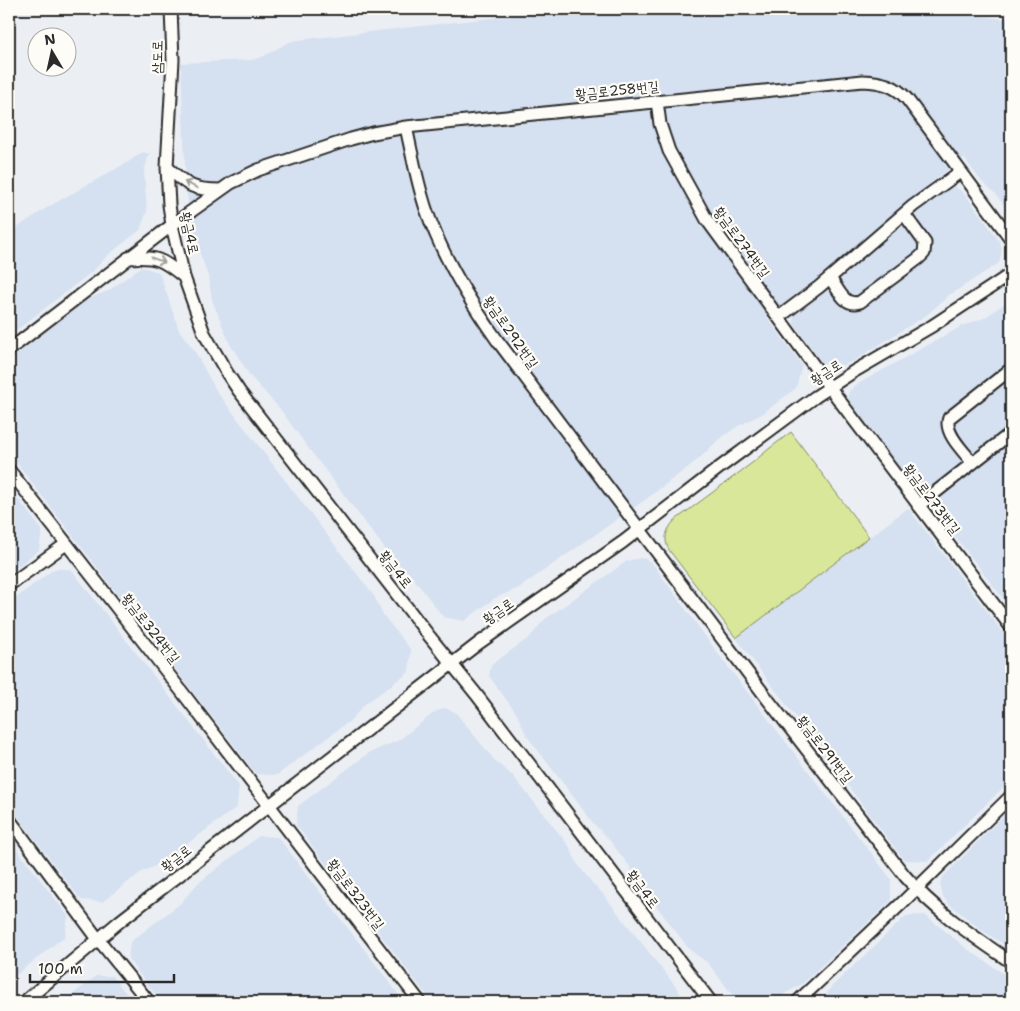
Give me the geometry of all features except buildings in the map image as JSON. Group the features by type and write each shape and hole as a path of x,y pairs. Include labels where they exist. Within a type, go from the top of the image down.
{"street":[{"name":"삼도로","path":"170,106 173,60 171,9"},
{"name":"황금로258번길","path":"172,224 221,190 250,174 292,158 373,133 406,127 863,81 879,82 900,90 1011,239"},
{"name":"황금로274번길","path":"657,101 664,136 692,196 720,240 779,317 829,387"},
{"name":"황금4로","path":"170,106 167,167 168,205 184,277 204,333 223,367 239,392 488,710 711,1002"},
{"name":"황금로292번길","path":"406,127 425,208 463,289 497,340 640,530"},
{"path":"167,167 197,189 221,190"},
{"path":"779,317 830,278 904,214 960,172"},
{"path":"830,278 848,303 853,304 860,302 919,258 924,253 925,243 904,214"},
{"path":"9,350 172,224"},
{"path":"128,258 146,257 158,259 165,262 184,277"},
{"name":"황금로","path":"24,1002 98,938 479,643 640,530 719,468 829,387 932,326 1011,274"},
{"path":"973,463 948,431 947,423 949,418 1011,369"},
{"name":"황금로273번길","path":"829,387 1011,628"},
{"path":"918,506 1011,433"},
{"name":"황금로324번길","path":"9,470 269,804"},
{"name":"황금로291번길","path":"640,530 769,701 916,889 955,924 1011,962"},
{"path":"9,585 66,544"},
{"path":"797,1002 1011,796"},
{"name":"황금로323번길","path":"269,804 420,1002"},
{"path":"9,819 98,938 149,1002"}],"shaded area":[{"path":"572,9 924,9 1011,20 1011,215 995,193 981,181 964,158 938,177 808,286 767,317 802,365 796,388 762,414 738,426 718,440 700,458 649,497 519,588 495,598 464,621 443,617 411,575 392,558 280,409 250,376 230,344 212,300 209,279 195,239 191,219 185,165 181,63 251,60 262,57 289,42 298,40"},
{"path":"143,152 149,154 144,171 147,211 140,230 107,256 93,271 9,336 9,233 48,207"},
{"path":"955,187 968,198 1000,242 1002,250 999,263 948,296 928,314 852,362 834,368 822,363 794,324 793,315 919,209 949,188"},
{"path":"141,267 159,272 179,330 194,350 217,392 374,596 383,615 411,650 409,672 365,704 351,720 277,775 256,774 9,453 9,360 88,299 108,291"},
{"path":"1011,299 1011,425 929,489 924,492 917,492 851,406 848,396 849,391 856,385 962,326 984,318"},
{"path":"1011,438 1011,609 937,513 939,495"},
{"path":"9,487 42,530 39,550 9,573"},
{"path":"908,508 1011,643 1011,780 928,861 904,860 736,638"},
{"path":"640,558 652,563 722,659 891,879 891,901 802,984 784,994 776,1002 738,1002 708,963 690,950 641,886 630,867 607,837 594,824 527,736 517,714 489,676 491,666 530,637 544,620 627,561"},
{"path":"54,569 71,569 239,786 237,807 161,863 140,873 102,902 81,900 9,805 9,603"},
{"path":"445,708 455,712 496,762 513,776 569,846 578,865 677,988 684,1002 432,1002 296,825 298,806 369,753 399,740 435,712"},
{"path":"1011,808 1011,949 983,931 949,904 943,897 940,884 942,878"},
{"path":"259,836 278,837 403,1000 402,1002 161,1002 128,959 130,942 181,903 197,884"},
{"path":"9,839 68,916 65,936 16,975 9,987"},
{"path":"925,915 966,948 1011,979 1011,1002 822,1002 831,987 906,916"},
{"path":"96,976 112,976 133,1002 63,1002"}],"green space":[{"path":"791,432 869,537 736,638 669,550 666,535 674,521"}]}
